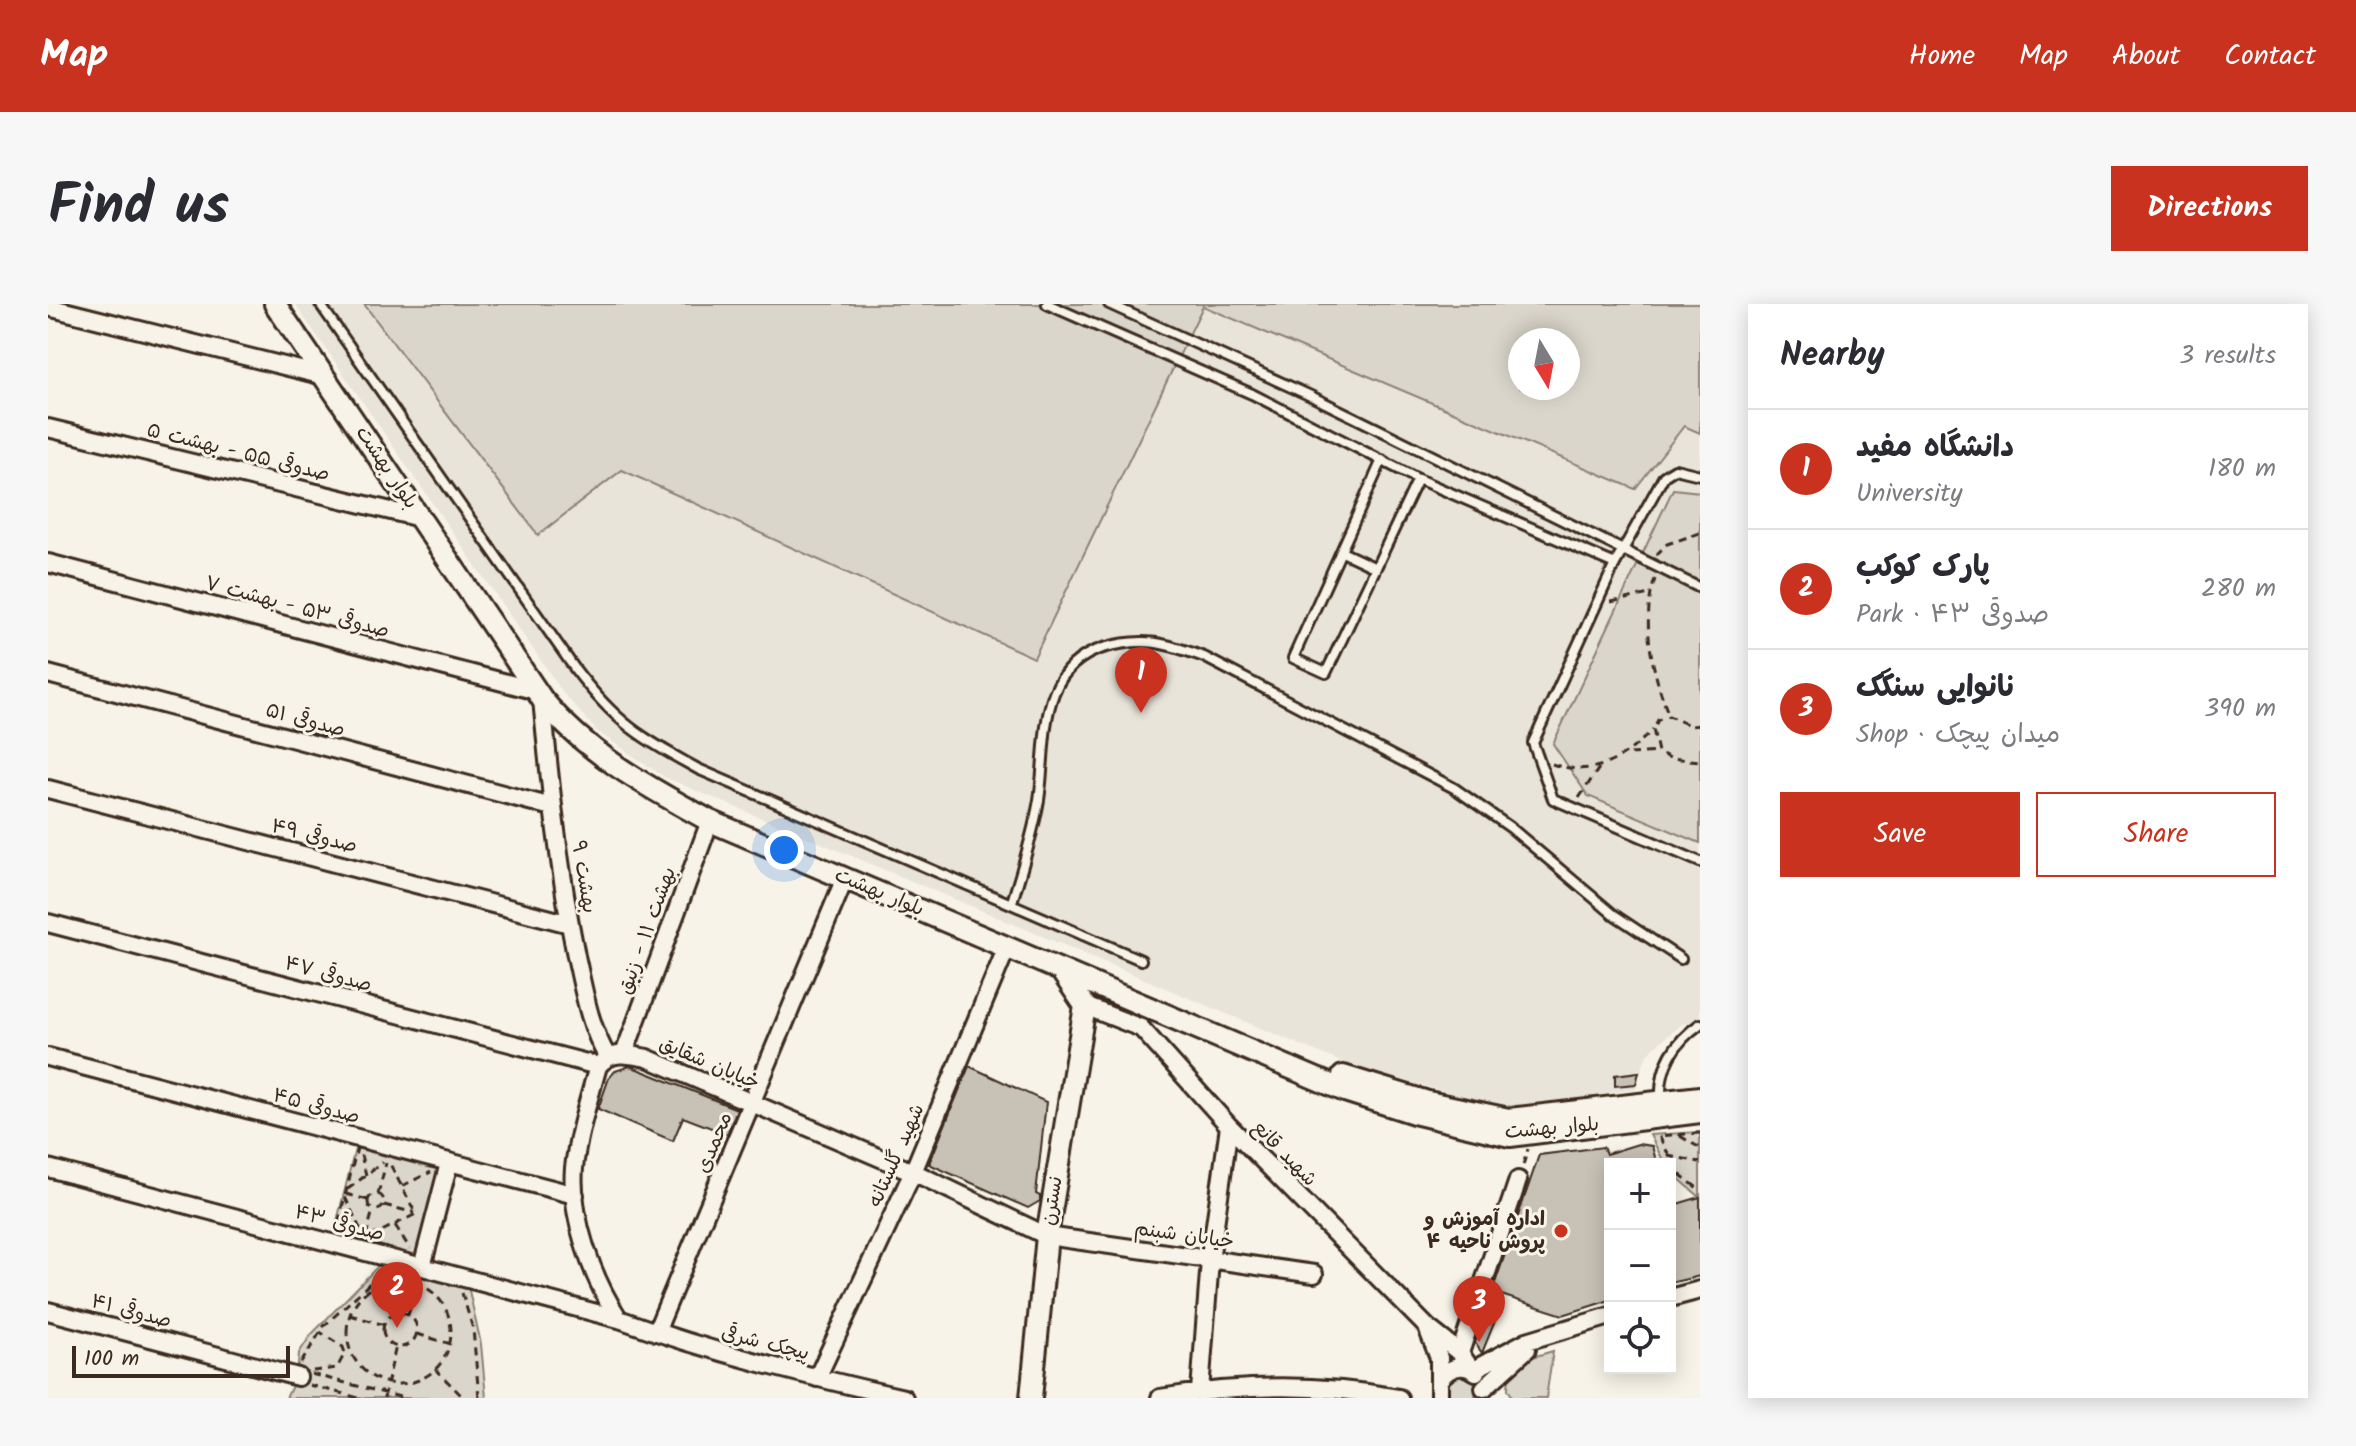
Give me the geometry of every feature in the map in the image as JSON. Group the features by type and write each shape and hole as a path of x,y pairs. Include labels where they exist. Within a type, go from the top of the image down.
{"street":[{"name":"بلوار بهشت","path":"275,304 540,695 568,730 615,767 710,821 1345,1091 1485,1132 1510,1136 1700,1112"},
{"name":"بلوار بهشت","path":"287,304 546,687 577,722 617,754 664,784 716,811 1349,1078 1428,1102 1509,1119 1700,1097"},
{"path":"48,307 324,376"},
{"name":"صدوقی ۵۵ - بهشت ۵","path":"48,428 420,518"},
{"name":"صدوقی ۵۳ - بهشت ۷","path":"48,563 540,695"},
{"name":"صدوقی ۵۱","path":"48,674 552,807"},
{"name":"بهشت ۹","path":"540,695 552,807 570,924 590,1021 610,1059"},
{"name":"صدوقی ۴۹","path":"48,789 570,924"},
{"name":"بهشت ۱۱ - زنبق","path":"610,1059 710,821"},
{"name":"محمدی","path":"656,1332 845,878"},
{"name":"صدوقی ۴۷","path":"48,923 610,1059"},
{"name":"شهید گلستانه","path":"817,1378 913,1172 1007,947"},
{"path":"1062,972 1085,1006 1141,1028 1174,1018"},
{"name":"نسترن","path":"1031,1398 1047,1236 1085,1006"},
{"name":"شهید قانع","path":"1141,1028 1229,1126 1428,1328 1460,1353 1481,1378 1487,1394"},
{"name":"صدوقی ۴۵","path":"48,1057 358,1141 389,1153 575,1195"},
{"name":"خیابان شقایق","path":"610,1059 647,1058 913,1172 1047,1236"},
{"path":"610,1059 578,1146 575,1195 594,1269 619,1319"},
{"path":"1200,1391 1210,1260 1229,1126"},
{"path":"419,1276 446,1165"},
{"name":"صدوقی ۴۳","path":"48,1168 363,1246 419,1276 619,1319"},
{"path":"1460,1353 1518,1180"},
{"name":"خیابان شبنم","path":"1047,1236 1314,1274"},
{"path":"1676,1296 1700,1290"},
{"name":"صدوقی ۴۱","path":"48,1311 298,1377"},
{"path":"1436,1392 1457,1367 1472,1369 1527,1341 1604,1318"},
{"name":"پیچک شرقی","path":"619,1319 699,1349 904,1398"},
{"path":"1487,1394 1515,1357 1583,1323"},
{"path":"1428,1328 1439,1358 1436,1392"},
{"path":"1160,1398 1200,1391 1315,1386 1399,1398"}],"lane":[{"path":"320,304 605,708 640,737 698,769 1141,960"},
{"path":"1047,304 1252,394 1418,479 1615,564"},
{"path":"1109,304 1625,548 1648,563 1700,588"},
{"path":"1382,460 1293,658 1326,673 1418,479"},
{"path":"1700,475 1675,469 1664,476 1615,564 1533,743 1553,799 1700,862"},
{"path":"1557,540 1566,520"},
{"path":"1342,552 1376,568"},
{"path":"1012,902 1039,801 1048,719 1057,683 1067,666 1088,653 1133,641 1162,641 1218,664 1454,788 1511,828 1613,914 1681,959"},
{"path":"1661,1100 1660,1077 1669,1056 1700,1024"}],"path":[{"path":"1648,563 1667,544 1700,533"},
{"path":"1659,568 1650,594 1649,637 1656,681 1669,716"},
{"path":"1596,605 1650,594"},
{"path":"1630,754 1658,720 1669,716 1691,726 1700,725"},
{"path":"1653,729 1658,752"},
{"path":"1579,810 1580,793 1600,768 1630,754 1658,752 1670,758 1699,761"},
{"path":"1539,759 1561,767 1600,768"},
{"path":"1700,1133 1659,1136 1666,1156 1678,1173 1700,1190"},
{"path":"1678,1135 1700,1148"},
{"path":"358,1141 389,1153 446,1165"},
{"path":"358,1141 366,1175"},
{"path":"358,1141 334,1240 419,1262 446,1165"},
{"path":"346,1194 389,1153"},
{"path":"389,1153 416,1214"},
{"path":"384,1205 378,1194 389,1153"},
{"path":"1666,1156 1700,1162"},
{"path":"402,1186 446,1165"},
{"path":"346,1194 368,1200 378,1194"},
{"path":"346,1194 363,1246"},
{"path":"363,1246 373,1210 368,1200"},
{"path":"373,1210 384,1205 416,1214"},
{"path":"363,1246 416,1214"},
{"path":"359,1398 296,1381 320,1332 357,1292 384,1270 419,1276 432,1283"},
{"path":"419,1276 447,1308 452,1326 451,1344 435,1369 416,1381 387,1383 369,1374 357,1363 347,1332 350,1315 356,1301 385,1281 419,1276"},
{"path":"408,1315 419,1276"},
{"path":"460,1290 473,1329 479,1398"},
{"path":"350,1315 385,1325"},
{"path":"394,1315 408,1315 415,1321 417,1334 406,1346 396,1346 387,1340 385,1325 394,1315"},
{"path":"320,1332 343,1347 342,1362 327,1371 305,1372 384,1396 404,1398"},
{"path":"417,1334 451,1344"},
{"path":"384,1396 396,1346"},
{"path":"435,1369 464,1398"}],"shaded area":[{"path":"295,304 1700,304 1700,1018 1681,1025 1654,1047 1644,1061 1636,1089 1511,1109 1353,1067 664,777 598,732 564,694"},
{"path":"364,304 1700,304 1700,433 1684,426 1635,489 1203,306 1034,658 622,470 538,535"},
{"path":"1673,489 1700,492 1700,843 1588,796 1553,744"},
{"path":"1700,1132 1700,1197 1676,1176 1676,1158 1662,1158 1650,1135"},
{"path":"357,1141 446,1165 420,1264 332,1241"},
{"path":"381,1263 468,1286 481,1344 486,1398 286,1398 297,1376 299,1353 311,1335"},
{"path":"1553,1351 1546,1398 1513,1398 1508,1389 1509,1372 1526,1359"},
{"path":"1463,1374 1476,1383 1475,1398 1446,1398 1445,1383 1453,1375"}],"building":[{"path":"630,1066 737,1109 727,1134 683,1117 673,1141 598,1109 609,1078 615,1071"},
{"path":"969,1066 1046,1102 1036,1194 1040,1196 1040,1201 1028,1208 929,1164"},
{"path":"1639,1072 1636,1084 1615,1086 1615,1075"},
{"name":"اداره آموزش و پروش ناحیه ۴","path":"1638,1144 1652,1146 1655,1158 1604,1158 1604,1302 1563,1315 1492,1292 1539,1155 1603,1147 1606,1154"},
{"path":"1700,1197 1700,1276 1676,1282 1676,1230 1676,1204"},
{"path":"1484,1317 1495,1321 1482,1353 1475,1343"}],"place":[{"name":"دانشگاه مفید","path":"1141,713"},
{"name":"اداره آموزش و پروش ناحیه ۴","path":"1561,1231"},
{"name":"پارک کوکب","path":"397,1328"},
{"name":"نانوایی سنگک","path":"1479,1342"}]}
